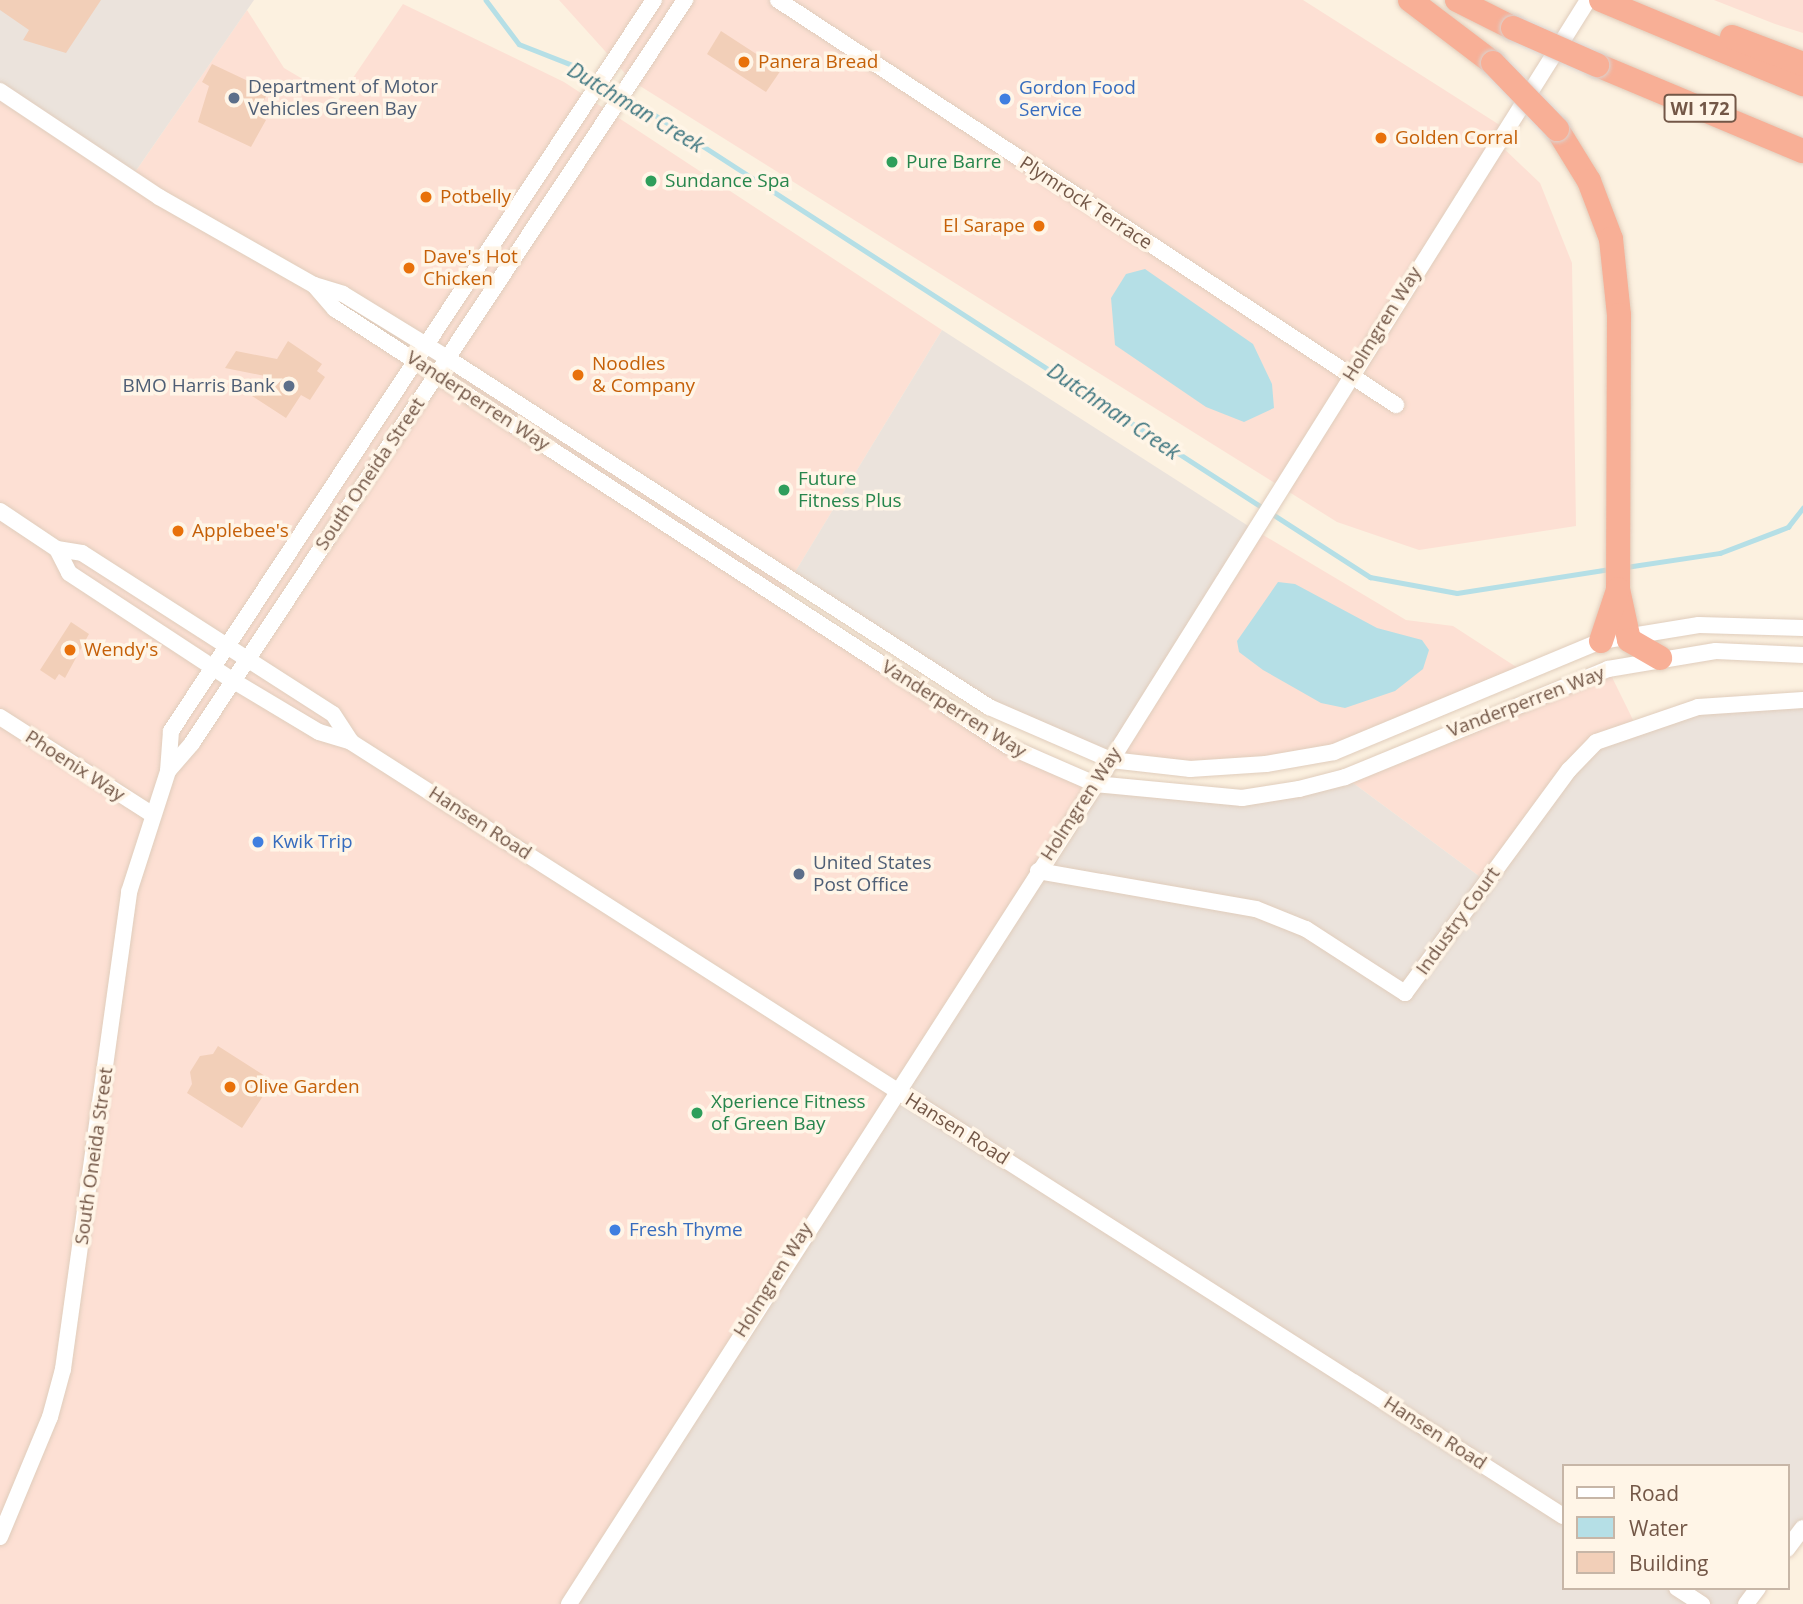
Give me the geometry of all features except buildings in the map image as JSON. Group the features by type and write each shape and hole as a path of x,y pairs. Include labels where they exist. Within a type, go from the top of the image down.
{"highway":[{"path":"1410,0 1493,63 1557,129 1589,181 1611,239 1619,315 1622,531 1618,589 1601,641"},
{"name":"WI 172","path":"1457,0 1597,65 1803,151"},
{"path":"1601,0 1634,5 1803,64"},
{"path":"1634,5 1803,84"},
{"path":"1618,589 1628,636 1638,649 1660,658"}],"street":[{"name":"South Oneida Street","path":"168,771 171,731 210,666 654,0"},
{"name":"South Oneida Street","path":"0,1537 50,1417 63,1369 129,892 150,813 168,771 192,743 685,0"},
{"name":"Plymrock Terrace","path":"778,0 1396,405"},
{"name":"Holmgren Way","path":"569,1604 1111,760 1273,496 1588,0"},
{"name":"Vanderperren Way","path":"0,91 159,197 314,285 343,294 447,358 978,700 1044,735 1111,760 1190,769 1266,764 1334,752 1601,641 1699,625 1803,628"},
{"name":"Vanderperren Way","path":"314,285 335,309 1008,747 1095,784 1242,798 1299,789 1345,777 1608,669 1660,658 1731,651 1803,655"},
{"name":"Hansen Road","path":"0,511 57,549 82,553 333,714 351,742"},
{"name":"Hansen Road","path":"57,549 69,573 210,666 319,732 351,742 1562,1515"},
{"name":"Industry Court","path":"1038,871 1256,909 1306,929 1405,993 1569,770 1596,742 1698,707 1803,700"},
{"name":"Phoenix Way","path":"0,717 150,813"},
{"path":"1789,1546 1803,1528"},
{"path":"1680,1590 1702,1604"}],"shaded area":[{"path":"0,0 254,0 131,178 0,91"},
{"path":"559,0 1303,0 1506,129 1498,143 1540,183 1572,263 1576,526 1419,550 1337,522 632,81"},
{"path":"1714,0 1803,0 1803,33 1775,24"},
{"path":"403,4 564,82 942,330 780,597 1008,746 1095,784 569,1604 0,1604 0,91 131,178 247,10 284,68 338,100"},
{"path":"942,330 1253,529 1111,760 1044,735 789,582"},
{"path":"1253,529 1406,620 1453,626 1524,672 1374,737 1266,764 1111,760"},
{"path":"1608,669 1636,726 1487,882 1345,777"},
{"path":"1803,700 1803,1527 1789,1546 1789,1464 1562,1464 1562,1590 1756,1590 1746,1604 569,1604 1095,784 1242,798 1345,777 1487,882 1584,752 1664,717"}],"water":[{"path":"1145,269 1253,344 1272,384 1274,408 1244,422 1206,407 1115,345 1111,298 1126,274"},
{"path":"1278,582 1295,584 1377,628 1422,640 1429,650 1423,669 1395,691 1345,708 1321,703 1263,670 1239,652 1237,641"}],"waterway":[{"name":"Dutchman Creek","path":"486,0 519,44 575,66 619,93"},
{"name":"Dutchman Creek","path":"627,97 1370,577 1457,593 1611,569"},
{"name":"Dutchman Creek","path":"1626,567 1720,553 1788,527 1803,508"}],"place":[{"name":"Panera Bread","path":"744,62"},
{"name":"Department of Motor Vehicles Green Bay","path":"234,98"},
{"name":"Gordon Food Service","path":"1005,99"},
{"name":"Golden Corral","path":"1381,138"},
{"name":"Pure Barre","path":"892,162"},
{"name":"Sundance Spa","path":"651,181"},
{"name":"Potbelly","path":"426,197"},
{"name":"El Sarape","path":"1039,226"},
{"name":"Dave's Hot Chicken","path":"409,268"},
{"name":"Noodles & Company","path":"578,375"},
{"name":"BMO Harris Bank","path":"289,386"},
{"name":"Future Fitness Plus","path":"784,490"},
{"name":"Applebee's","path":"178,531"},
{"name":"Wendy's","path":"70,650"},
{"name":"Kwik Trip","path":"258,842"},
{"name":"United States Post Office","path":"799,874"},
{"name":"Olive Garden","path":"230,1087"},
{"name":"Xperience Fitness of Green Bay","path":"697,1113"},
{"name":"Fresh Thyme","path":"615,1230"}]}
